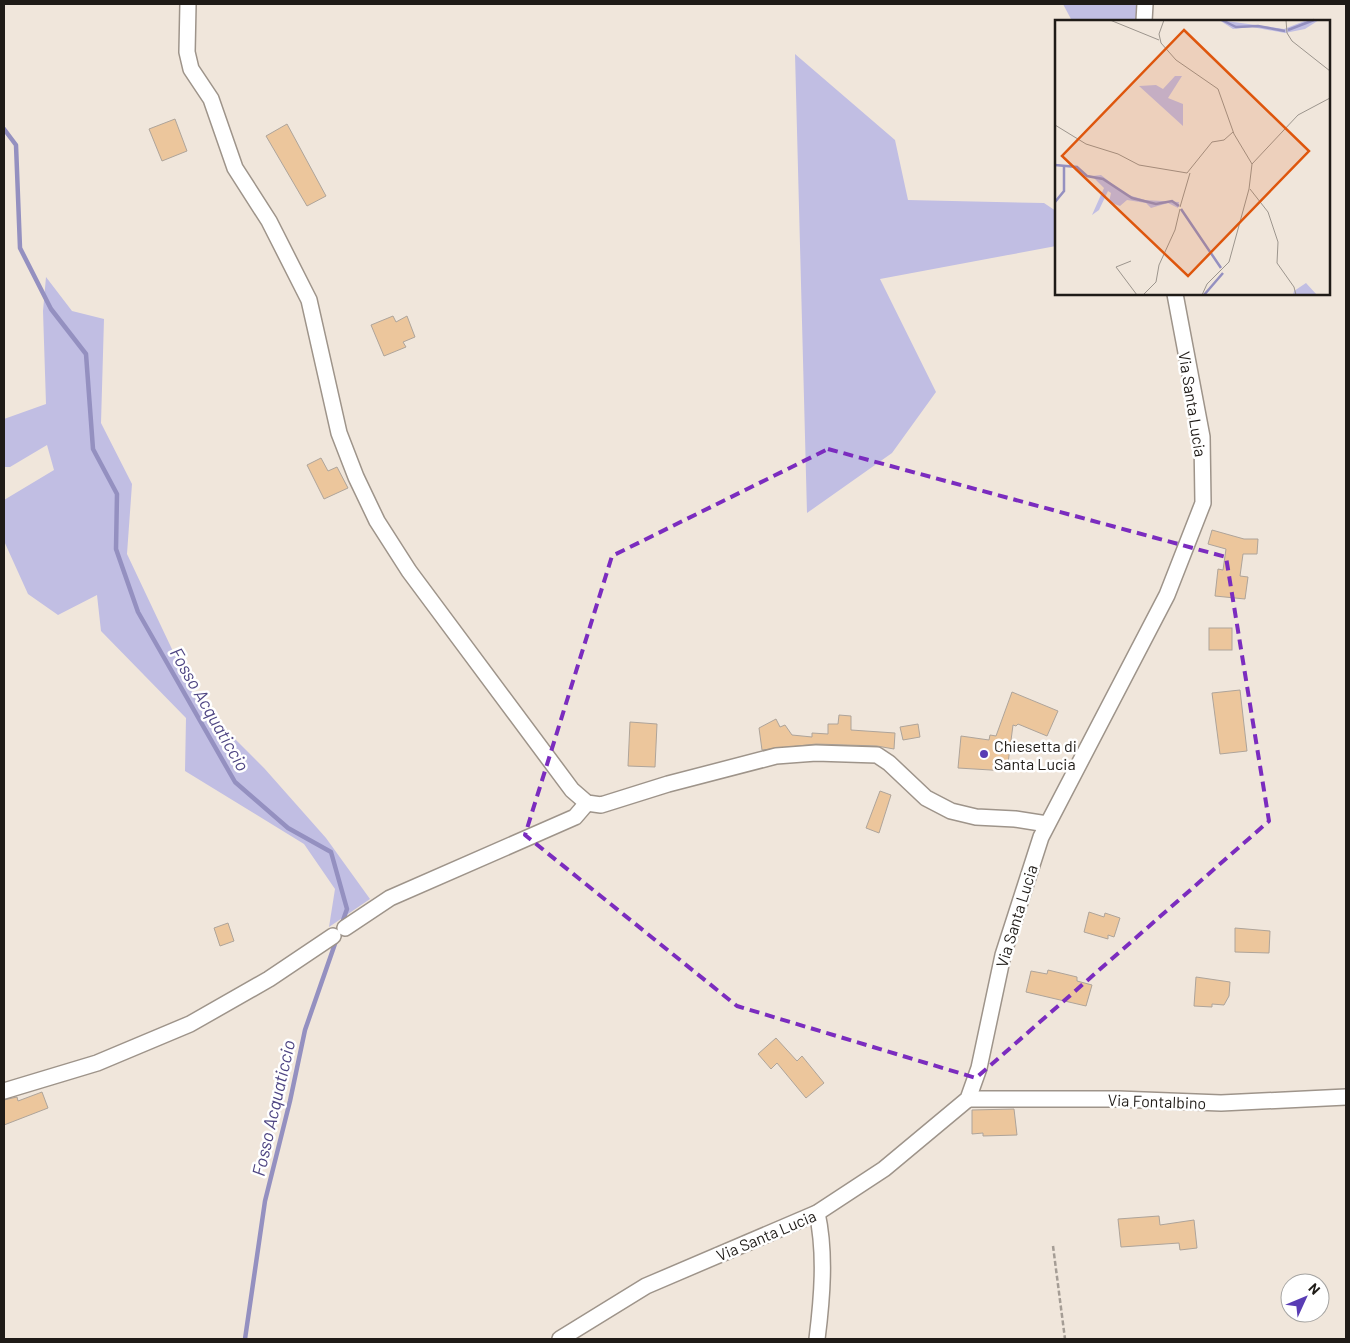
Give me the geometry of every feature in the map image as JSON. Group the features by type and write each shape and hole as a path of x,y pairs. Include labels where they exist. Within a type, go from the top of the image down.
{"street":[{"path":"188,4 187,52 191,69 211,100 236,168 269,221 309,300 339,433 356,477 377,522 409,571 520,717 546,757 572,790 587,803 601,805 668,784 776,756 840,753 877,755 889,763 926,798 951,811 976,817 1015,818 1047,824"},
{"path":"1144,20 1145,4"},
{"name":"Via Santa Lucia","path":"560,1339 646,1286 818,1213 884,1169 968,1099 979,1068 1003,955 1041,837 1166,595 1203,503 1202,438 1175,295"},
{"path":"4,1091 97,1063 190,1024 268,979 390,898 575,818 587,803"},
{"name":"Via Fontalbino","path":"968,1099 1118,1099 1221,1103 1346,1097"},
{"path":"817,1339 820,1316 822,1234 818,1213"}],"path":[{"path":"1054,1246 1065,1339"}],"highlighted area":[{"path":"828,449 1226,557 1269,821 976,1078 737,1006 525,835 612,556"}],"shaded area":[{"path":"1063,4 1141,4 1140,20 1071,20"},
{"path":"795,54 895,140 908,200 1044,203 1055,210 1055,246 880,279 936,392 892,453 807,513"},
{"path":"46,277 72,311 104,319 101,423 132,484 127,554 196,700 264,768 326,838 370,899 329,927 335,889 304,844 185,771 186,718 101,631 97,595 58,615 28,594 4,541 4,500 54,470 47,445 10,467 4,467 4,419 46,404 43,311"}],"building":[{"path":"175,119 187,151 162,161 149,129"},
{"path":"287,124 326,196 307,206 266,136"},
{"path":"393,316 396,322 407,316 415,337 403,342 406,347 384,356 371,325"},
{"path":"321,458 328,471 337,467 348,488 324,499 307,465"},
{"path":"1212,530 1244,539 1258,539 1257,554 1243,554 1240,576 1248,577 1245,599 1215,596 1218,569 1223,570 1226,549 1208,544"},
{"path":"1209,628 1232,628 1232,650 1209,650"},
{"path":"1240,690 1247,751 1220,754 1212,693"},
{"path":"1012,692 1058,711 1047,736 1018,724 1016,726 1013,725 1007,771 958,768 961,736 989,740 990,735 996,736"},
{"path":"839,715 851,716 851,730 895,733 894,749 877,746 816,744 762,750 759,728 776,719 780,727 785,725 792,735 812,737 812,733 828,734 828,724 838,724"},
{"path":"630,722 657,724 655,767 628,766"},
{"path":"918,724 920,737 903,740 900,727"},
{"path":"880,791 891,795 879,833 866,828"},
{"path":"1089,912 1104,917 1105,913 1120,918 1114,937 1108,935 1108,939 1084,932"},
{"path":"228,923 234,941 220,946 214,928"},
{"path":"1235,928 1270,931 1269,953 1235,952"},
{"path":"1048,970 1077,977 1077,981 1092,985 1086,1006 1026,992 1031,971 1047,974"},
{"path":"1196,977 1230,982 1229,996 1224,1005 1212,1004 1212,1007 1194,1006"},
{"path":"776,1038 797,1061 802,1056 824,1083 806,1098 777,1063 771,1069 758,1054"},
{"path":"42,1092 48,1108 4,1125 4,1100 17,1097 18,1101"},
{"path":"1014,1109 1017,1135 983,1136 983,1133 972,1134 972,1110"},
{"path":"1159,1216 1160,1225 1194,1220 1197,1248 1180,1250 1179,1243 1121,1247 1118,1219"}],"waterway":[{"name":"Fosso Acquaticcio","path":"4,129 16,145 20,248 51,309 86,354 93,449 117,494 116,549 138,612 235,782 288,828 331,852 347,909 341,926"},
{"name":"Fosso Acquaticcio","path":"245,1339 265,1201 290,1101 305,1030 337,938"}],"place":[{"name":"Chiesetta di Santa Lucia","path":"984,754"}]}
